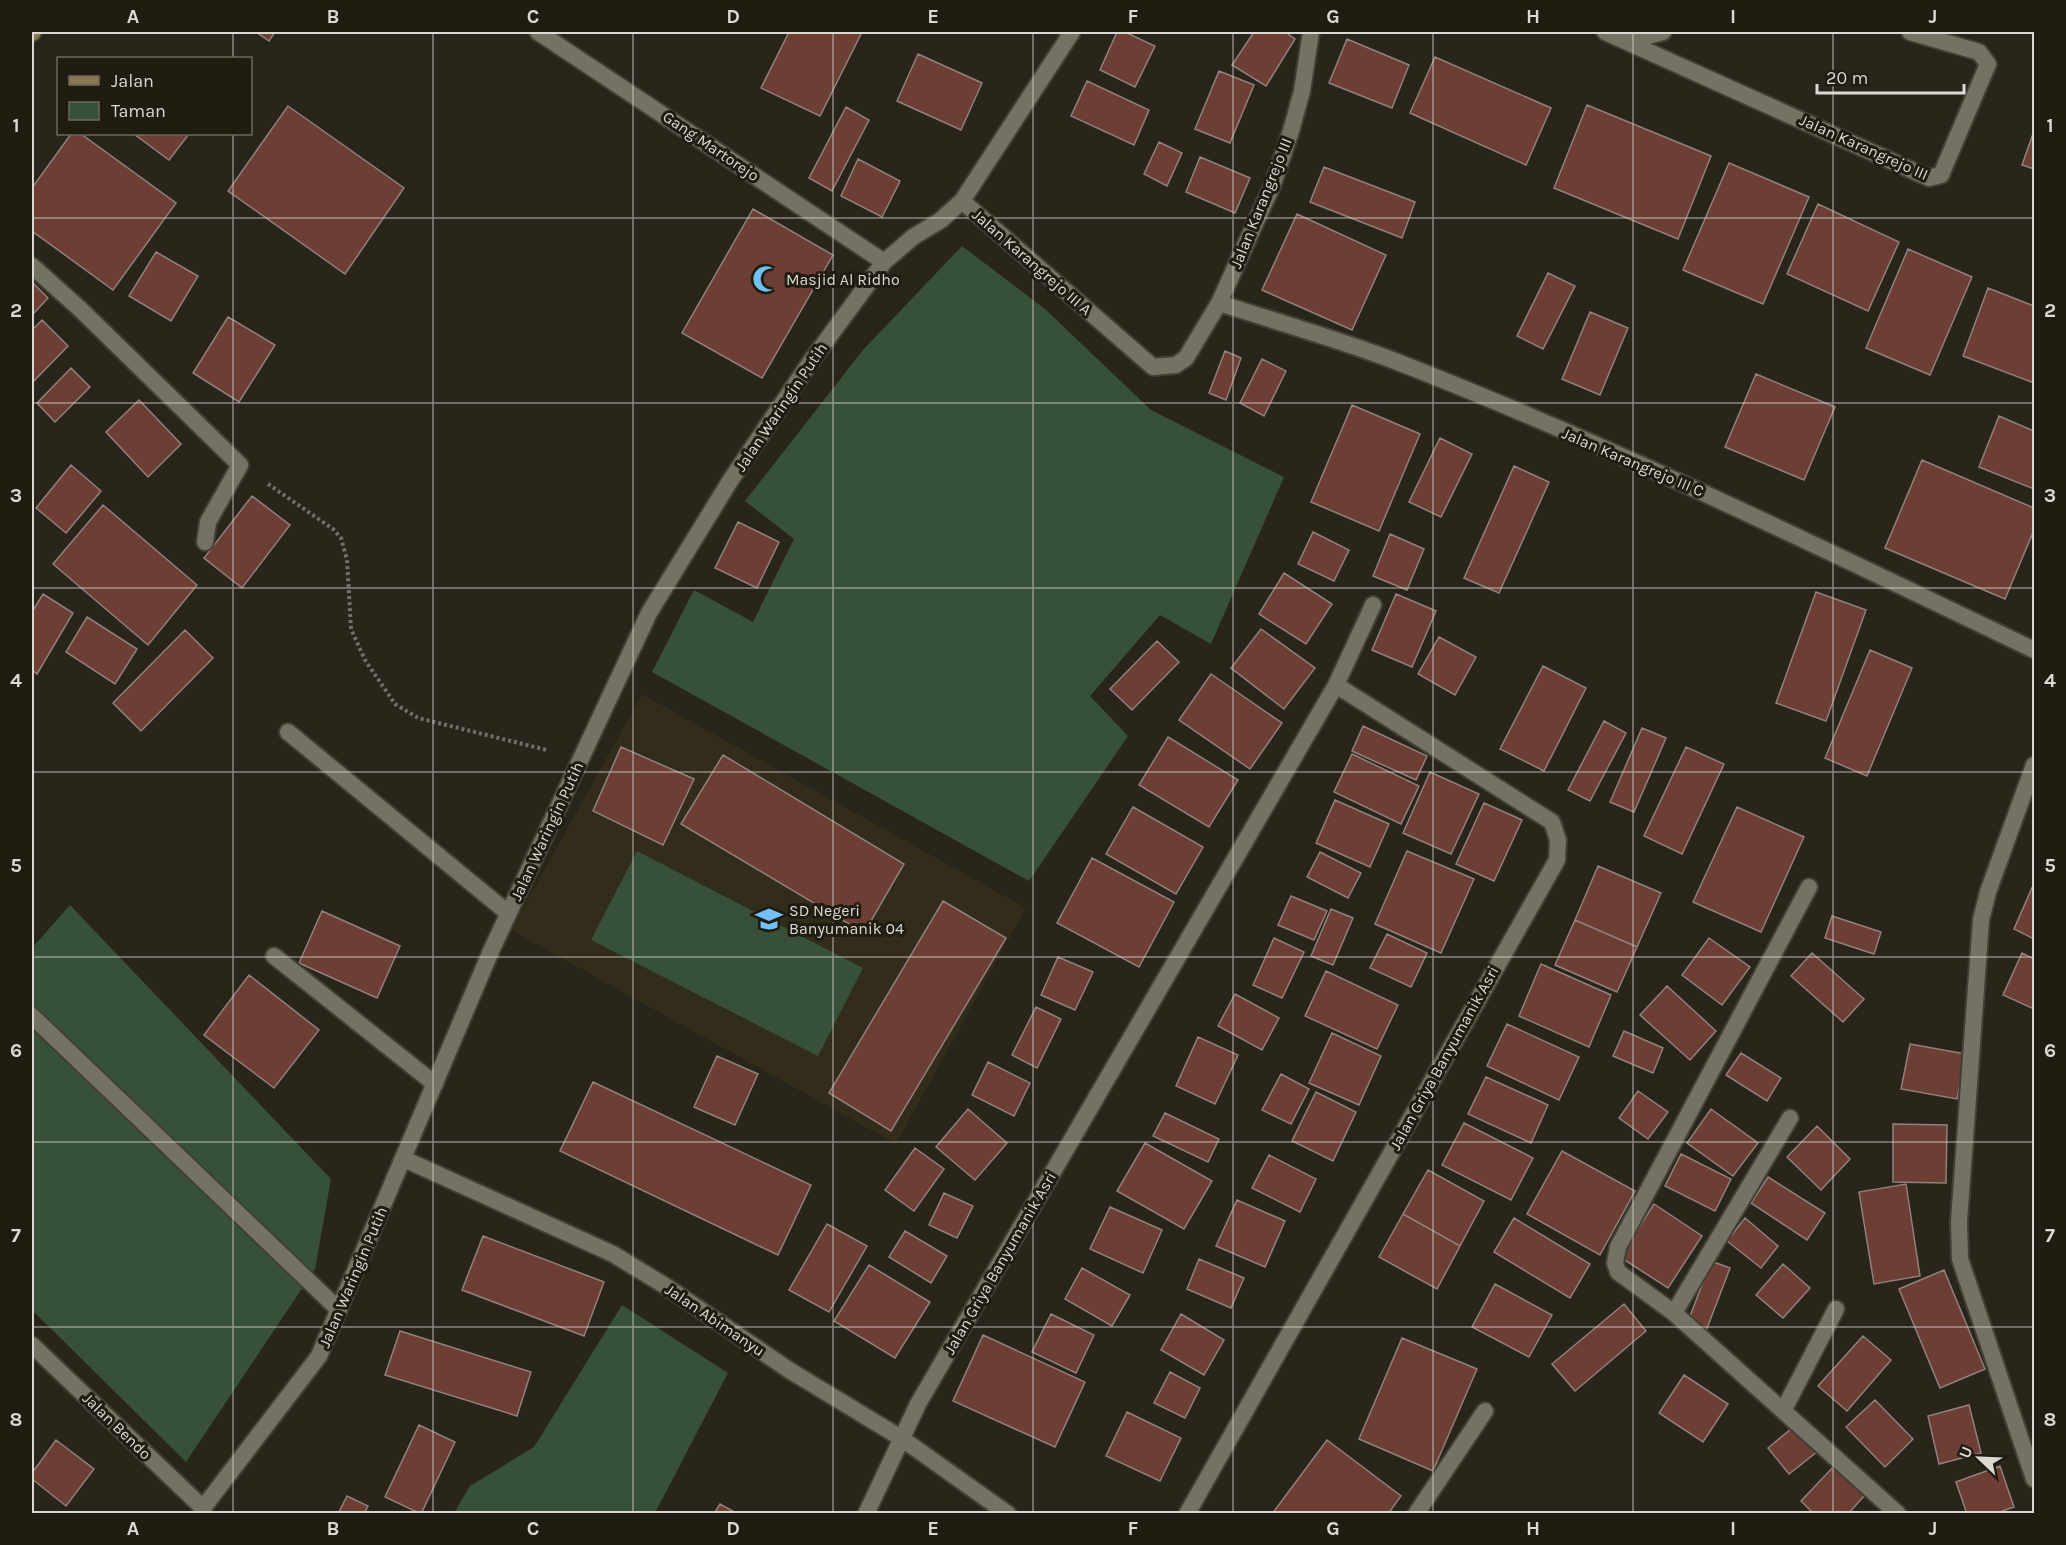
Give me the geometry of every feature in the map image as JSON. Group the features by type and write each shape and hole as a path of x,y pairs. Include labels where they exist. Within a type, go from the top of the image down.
{"street":[{"name":"Gang Martorejo","path":"538,32 884,262"},
{"name":"Jalan Karangrejo III A","path":"1072,32 962,201 1153,367 1176,365 1186,358 1219,303"},
{"name":"Jalan Karangrejo III","path":"1219,303 1273,184 1302,91 1311,32"},
{"name":"Jalan Karangrejo III","path":"1605,32 1929,178 1936,178 1941,175 1988,64 1979,52 1910,32"},
{"path":"1629,41 1663,32"},
{"name":"Jalan Waringin Putih","path":"203,1510 319,1356 508,913 649,613 730,481 808,364 884,262 913,237 941,220 962,201"},
{"path":"32,266 240,465 208,522 205,542"},
{"name":"Jalan Karangrejo III C","path":"1219,303 1393,360 1480,396 1738,507 2034,650"},
{"name":"Jalan Griya Banyumanik Asri","path":"866,1514 901,1438 1336,685 1373,605"},
{"name":"Jalan Griya Banyumanik Asri","path":"1187,1514 1557,860 1558,840 1552,822 1336,685"},
{"path":"288,732 508,913"},
{"path":"2034,765 1988,892 1981,920 1959,1221 1960,1259 2034,1479"},
{"path":"1809,887 1618,1247 1615,1263 1618,1272 1674,1313 1898,1514"},
{"path":"274,956 435,1084"},
{"path":"32,1016 339,1310"},
{"path":"1674,1313 1790,1118"},
{"name":"Jalan Abimanyu","path":"404,1159 613,1254 667,1287 789,1370 901,1438 1008,1514"},
{"path":"1783,1411 1836,1309"},
{"name":"Jalan Bendo","path":"32,1345 203,1510"},
{"path":"1416,1514 1485,1411"}],"path":[{"path":"240,465 333,529 340,537 347,560 351,629 365,660 395,704 402,710 417,718 466,732 581,757"}],"shaded area":[{"name":"SD Negeri Banyumanik 04","path":"642,694 1026,908 896,1144 511,930"}],"green space":[{"path":"962,246 1045,309 1151,410 1284,477 1211,644 1160,615 1090,696 1128,736 1029,881 652,672 694,590 753,622 794,539 745,501 863,350"},
{"path":"637,851 863,968 818,1056 591,940"},
{"path":"70,905 331,1179 315,1269 186,1462 32,1310 32,948"},
{"path":"622,1305 728,1373 655,1513 454,1513 470,1486 534,1447"}],"building":[{"path":"256,32 275,32 269,41"},
{"path":"789,32 862,32 820,116 761,88"},
{"path":"1117,32 1125,32 1155,46 1135,87 1100,70"},
{"path":"1254,32 1285,32 1295,39 1266,86 1232,65"},
{"path":"1347,39 1409,65 1392,108 1329,83"},
{"path":"918,54 982,83 961,130 897,101"},
{"path":"1435,57 1551,108 1526,165 1410,113"},
{"path":"1219,71 1254,85 1230,143 1195,129"},
{"path":"1087,81 1149,110 1134,145 1071,116"},
{"path":"1587,105 1711,156 1678,239 1554,188"},
{"path":"288,106 404,188 345,274 228,191"},
{"path":"846,107 869,120 832,191 809,178"},
{"path":"2034,131 2034,169 2022,165"},
{"path":"70,135 82,135 176,203 113,290 32,231 32,188"},
{"path":"135,135 188,135 169,160"},
{"path":"1159,142 1182,153 1167,186 1144,174"},
{"path":"1200,157 1250,178 1235,213 1186,192"},
{"path":"858,159 900,181 882,217 841,196"},
{"path":"1729,163 1809,197 1763,304 1683,270"},
{"path":"1324,167 1415,202 1402,238 1310,202"},
{"path":"1818,204 1899,242 1868,311 1787,274"},
{"name":"Masjid Al Ridho","path":"753,209 833,255 762,378 682,333"},
{"path":"1297,214 1386,255 1352,330 1262,290"},
{"path":"1908,249 1972,277 1930,375 1866,348"},
{"path":"156,252 198,276 171,321 129,296"},
{"path":"1548,273 1575,286 1543,349 1517,336"},
{"path":"32,282 48,298 32,315"},
{"path":"1988,288 2034,306 2034,383 1963,356"},
{"path":"1590,312 1628,328 1600,395 1562,379"},
{"path":"228,317 275,345 239,402 193,373"},
{"path":"42,320 68,346 32,383 32,330"},
{"path":"1225,351 1241,358 1226,400 1209,393"},
{"path":"1262,359 1286,371 1264,416 1240,403"},
{"path":"71,368 90,387 55,422 37,403"},
{"path":"1756,374 1835,407 1804,480 1725,447"},
{"path":"139,400 181,444 148,477 106,432"},
{"path":"1352,405 1420,434 1379,531 1311,502"},
{"path":"1999,416 2034,431 2034,489 1979,467"},
{"path":"1440,438 1472,454 1441,517 1409,502"},
{"path":"1922,460 2034,508 2034,530 2005,599 1885,548"},
{"path":"71,465 101,491 66,533 36,508"},
{"path":"1514,466 1549,482 1499,593 1464,578"},
{"path":"252,496 290,525 242,588 204,558"},
{"path":"103,505 197,585 148,645 53,564"},
{"path":"738,522 779,542 757,588 715,568"},
{"path":"1313,532 1349,550 1334,581 1298,564"},
{"path":"1390,534 1424,549 1407,590 1373,576"},
{"path":"1284,573 1332,604 1306,644 1259,614"},
{"path":"1816,592 1866,610 1826,721 1776,703"},
{"path":"43,594 73,613 37,674 32,670 32,612"},
{"path":"1396,594 1436,611 1412,667 1372,650"},
{"path":"87,617 137,649 115,684 66,652"},
{"path":"1261,629 1315,668 1284,709 1231,668"},
{"path":"185,630 213,658 141,731 113,703"},
{"path":"1439,637 1476,657 1455,695 1418,674"},
{"path":"1157,641 1179,662 1132,710 1110,689"},
{"path":"1870,650 1912,668 1867,776 1825,758"},
{"path":"1543,666 1586,688 1544,771 1500,749"},
{"path":"1211,674 1282,723 1250,769 1179,720"},
{"path":"1604,721 1626,733 1590,801 1568,790"},
{"path":"1363,726 1427,756 1416,780 1352,751"},
{"path":"1642,728 1666,738 1634,812 1610,802"},
{"path":"1168,737 1238,780 1209,827 1139,785"},
{"path":"621,747 694,779 663,845 593,811"},
{"path":"1686,747 1724,764 1682,854 1644,836"},
{"path":"1352,754 1419,786 1401,824 1334,792"},
{"path":"723,755 904,864 864,933 681,824"},
{"path":"1430,772 1479,794 1451,854 1403,833"},
{"path":"1335,800 1389,824 1370,867 1316,843"},
{"path":"1484,803 1522,820 1494,881 1456,864"},
{"path":"1133,807 1203,847 1176,894 1106,854"},
{"path":"1737,807 1804,837 1761,932 1693,902"},
{"path":"1407,851 1474,879 1441,953 1375,924"},
{"path":"1320,852 1361,873 1348,898 1307,877"},
{"path":"1092,858 1174,902 1139,967 1057,923"},
{"path":"1598,866 1661,893 1637,947 1575,920"},
{"path":"2034,883 2034,939 2014,929"},
{"path":"1291,896 1327,911 1314,940 1278,925"},
{"path":"943,901 1006,938 891,1131 829,1093"},
{"path":"1331,909 1353,918 1333,965 1311,956"},
{"path":"322,911 400,946 377,998 299,963"},
{"path":"1832,916 1881,932 1874,954 1825,938"},
{"path":"1575,920 1637,947 1617,992 1555,965"},
{"path":"1387,934 1427,953 1411,987 1370,968"},
{"path":"1274,938 1304,952 1282,998 1253,985"},
{"path":"1709,938 1750,967 1722,1005 1682,975"},
{"path":"1812,953 1864,999 1843,1022 1791,976"},
{"path":"2022,953 2034,959 2034,1009 2003,995"},
{"path":"1058,957 1093,972 1075,1010 1041,995"},
{"path":"1541,964 1611,995 1589,1047 1519,1016"},
{"path":"1326,971 1398,1005 1377,1049 1305,1016"},
{"path":"249,975 319,1030 274,1088 204,1035"},
{"path":"1667,986 1716,1031 1690,1060 1640,1015"},
{"path":"1235,994 1279,1018 1262,1050 1218,1026"},
{"path":"1036,1007 1061,1019 1037,1068 1012,1055"},
{"path":"1507,1024 1579,1057 1559,1100 1487,1066"},
{"path":"1624,1031 1663,1048 1653,1073 1613,1056"},
{"path":"1332,1033 1381,1056 1359,1105 1309,1083"},
{"path":"1198,1037 1238,1055 1215,1104 1176,1086"},
{"path":"1910,1044 1966,1054 1957,1099 1901,1089"},
{"path":"1741,1053 1781,1078 1767,1101 1726,1075"},
{"path":"717,1056 758,1074 735,1125 694,1107"},
{"path":"988,1062 1030,1083 1014,1116 972,1095"},
{"path":"1281,1074 1309,1089 1291,1124 1262,1110"},
{"path":"1486,1077 1548,1105 1531,1143 1468,1114"},
{"path":"593,1082 811,1185 778,1255 560,1151"},
{"path":"1638,1091 1668,1112 1648,1139 1619,1118"},
{"path":"1316,1092 1356,1112 1333,1161 1292,1141"},
{"path":"968,1109 1007,1143 975,1180 936,1147"},
{"path":"1711,1109 1758,1143 1733,1176 1687,1143"},
{"path":"1165,1113 1219,1139 1208,1162 1153,1136"},
{"path":"1464,1123 1533,1158 1511,1200 1442,1165"},
{"path":"1893,1124 1947,1125 1946,1183 1893,1182"},
{"path":"1817,1126 1850,1159 1821,1190 1787,1157"},
{"path":"1145,1143 1212,1181 1184,1229 1117,1191"},
{"path":"915,1148 944,1169 914,1211 885,1190"},
{"path":"1562,1151 1635,1191 1600,1255 1527,1214"},
{"path":"1681,1154 1731,1179 1715,1211 1665,1186"},
{"path":"1269,1155 1316,1179 1300,1212 1252,1188"},
{"path":"1428,1170 1484,1201 1460,1246 1403,1214"},
{"path":"1768,1177 1825,1213 1807,1240 1751,1203"},
{"path":"1906,1184 1920,1276 1874,1284 1859,1192"},
{"path":"944,1193 973,1206 957,1238 929,1225"},
{"path":"1237,1200 1285,1221 1265,1267 1216,1246"},
{"path":"1654,1204 1702,1236 1668,1288 1620,1257"},
{"path":"1110,1207 1162,1230 1143,1273 1090,1249"},
{"path":"1403,1214 1460,1246 1437,1289 1379,1257"},
{"path":"1514,1218 1590,1264 1570,1298 1494,1252"},
{"path":"1745,1218 1778,1246 1761,1268 1727,1241"},
{"path":"827,1224 867,1246 829,1312 789,1290"},
{"path":"905,1231 947,1256 931,1283 889,1257"},
{"path":"483,1236 604,1282 584,1336 462,1290"},
{"path":"1199,1259 1244,1278 1231,1308 1187,1289"},
{"path":"1711,1261 1730,1268 1706,1331 1687,1324"},
{"path":"1783,1264 1810,1288 1783,1318 1756,1295"},
{"path":"869,1265 930,1302 895,1358 834,1321"},
{"path":"1082,1268 1130,1295 1112,1326 1065,1299"},
{"path":"1944,1270 1985,1369 1940,1388 1899,1289"},
{"path":"1495,1284 1552,1315 1529,1357 1472,1327"},
{"path":"1624,1304 1646,1331 1575,1391 1552,1364"},
{"path":"1051,1314 1094,1335 1076,1373 1032,1352"},
{"path":"1181,1314 1224,1340 1204,1375 1161,1350"},
{"path":"400,1331 531,1372 517,1416 385,1375"},
{"path":"983,1335 1085,1382 1055,1447 953,1401"},
{"path":"1863,1336 1891,1360 1847,1411 1818,1386"},
{"path":"1402,1338 1477,1369 1433,1471 1359,1439"},
{"path":"1170,1372 1200,1388 1185,1418 1154,1403"},
{"path":"1684,1375 1728,1404 1703,1442 1659,1413"},
{"path":"1875,1400 1913,1439 1885,1467 1846,1427"},
{"path":"1969,1405 1981,1453 1939,1464 1928,1416"},
{"path":"1127,1412 1181,1438 1160,1481 1106,1456"},
{"path":"1797,1424 1818,1451 1789,1474 1768,1448"},
{"path":"419,1425 455,1442 421,1514 385,1497"},
{"path":"56,1440 94,1469 66,1506 32,1479 32,1473"},
{"path":"1327,1440 1401,1496 1388,1514 1272,1514"},
{"path":"1835,1465 1865,1495 1848,1514 1814,1514 1801,1501"},
{"path":"2000,1466 2014,1507 1994,1514 1967,1514 1956,1482"},
{"path":"347,1496 368,1506 364,1514 338,1514"},
{"path":"720,1504 738,1514 714,1514"}],"place":[{"name":"Masjid Al Ridho","path":"766,279"},
{"name":"SD Negeri Banyumanik 04","path":"769,919"}]}
